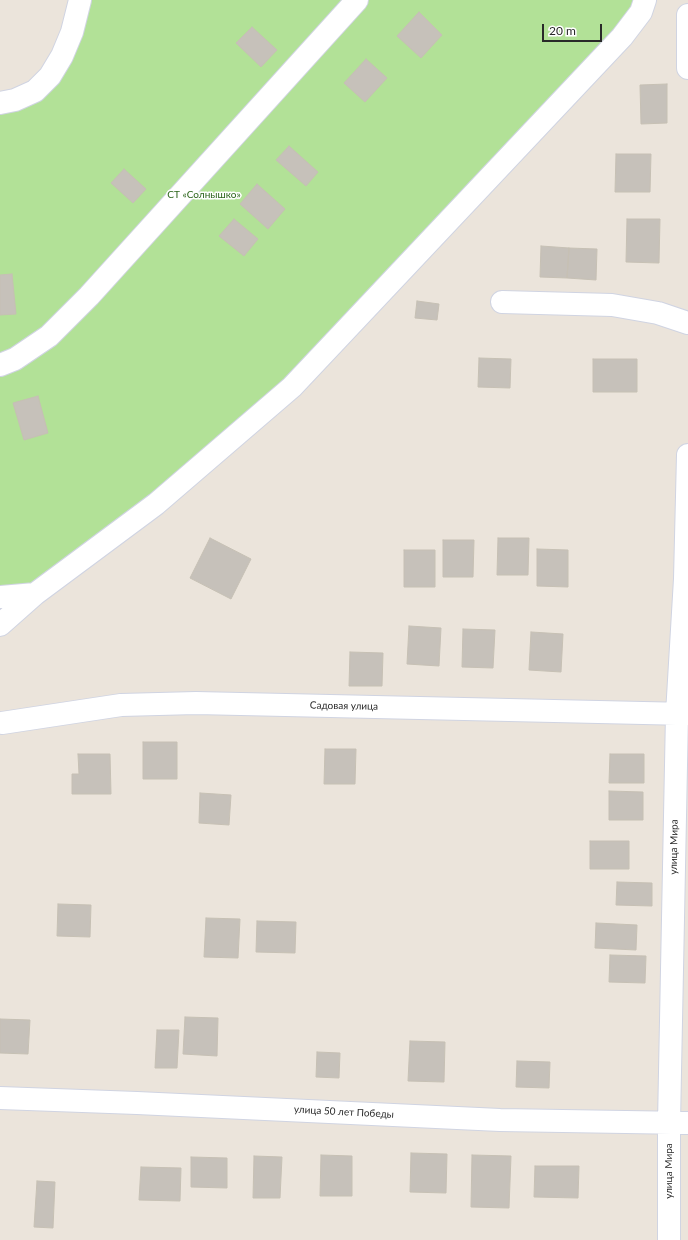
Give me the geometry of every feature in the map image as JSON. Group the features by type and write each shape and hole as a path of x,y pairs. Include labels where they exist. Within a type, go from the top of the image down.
{"street":[{"path":"0,103 15,100 34,91 50,76 62,56 72,32 80,0"},
{"path":"0,365 15,359 49,336 89,296 357,0"},
{"path":"0,625 35,594 156,504 292,387 622,37 641,12 645,0"},
{"path":"688,15 688,68"},
{"path":"502,302 612,305 658,312 688,323"},
{"name":"улица Мира","path":"669,1240 678,1123 688,455"},
{"path":"0,597 35,594"},
{"name":"Садовая улица","path":"2,723 121,705 196,703 683,714"},
{"name":"улица 50 лет Победы","path":"0,1098 145,1103 500,1120 678,1123"}],"green space":[{"name":"СТ «Солнышко»","path":"80,0 645,0 292,387 35,594 0,597 0,103 34,91"}],"building":[{"path":"419,12 442,35 421,58 397,36"},
{"path":"252,27 277,50 261,67 236,43"},
{"path":"366,59 387,78 365,102 344,83"},
{"path":"667,84 667,123 641,124 640,85"},
{"path":"289,146 318,172 306,186 276,160"},
{"path":"616,154 651,154 650,192 615,192"},
{"path":"124,169 146,189 133,203 111,183"},
{"path":"257,184 285,209 268,229 240,204"},
{"path":"234,219 258,239 244,256 219,236"},
{"path":"627,219 660,219 659,263 626,262"},
{"path":"541,246 569,248 567,278 540,277"},
{"path":"569,248 597,249 596,280 567,278"},
{"path":"12,274 16,314 0,315 0,275"},
{"path":"417,301 439,304 437,320 415,318"},
{"path":"479,358 511,359 510,388 478,387"},
{"path":"593,359 637,359 637,392 593,392"},
{"path":"38,396 48,433 24,440 13,403"},
{"path":"210,538 251,559 231,599 190,578"},
{"path":"498,538 529,538 528,575 497,575"},
{"path":"443,540 474,540 473,577 443,577"},
{"path":"537,549 568,550 568,587 537,586"},
{"path":"404,550 435,550 435,587 404,587"},
{"path":"409,626 441,628 439,666 407,664"},
{"path":"463,629 495,630 493,668 462,667"},
{"path":"531,632 563,634 561,672 529,670"},
{"path":"350,652 383,653 382,686 349,686"},
{"path":"143,742 177,742 177,779 143,779"},
{"path":"325,749 356,749 355,784 324,784"},
{"path":"78,754 110,754 111,794 72,794 72,774 79,774"},
{"path":"610,754 644,754 644,783 609,783"},
{"path":"609,791 643,792 643,820 609,820"},
{"path":"200,793 231,795 229,825 199,823"},
{"path":"590,841 629,841 629,869 590,869"},
{"path":"617,882 652,883 652,906 616,905"},
{"path":"58,904 91,905 90,937 57,936"},
{"path":"206,918 240,919 238,958 204,957"},
{"path":"257,921 296,922 295,953 256,952"},
{"path":"596,923 637,925 636,950 595,948"},
{"path":"610,955 646,956 645,983 609,982"},
{"path":"185,1017 218,1018 217,1056 183,1054"},
{"path":"0,1019 30,1020 28,1054 0,1053"},
{"path":"157,1030 179,1030 177,1068 155,1068"},
{"path":"410,1041 445,1042 444,1082 408,1081"},
{"path":"317,1052 340,1053 339,1078 316,1077"},
{"path":"517,1061 550,1062 549,1088 516,1087"},
{"path":"411,1153 447,1154 446,1193 410,1192"},
{"path":"321,1155 352,1156 352,1196 320,1196"},
{"path":"472,1155 511,1156 509,1208 471,1207"},
{"path":"254,1156 282,1157 280,1198 253,1198"},
{"path":"191,1157 227,1158 227,1188 191,1187"},
{"path":"535,1166 579,1166 578,1198 534,1197"},
{"path":"141,1167 181,1168 180,1201 139,1200"},
{"path":"37,1181 55,1182 53,1228 34,1227"}]}
